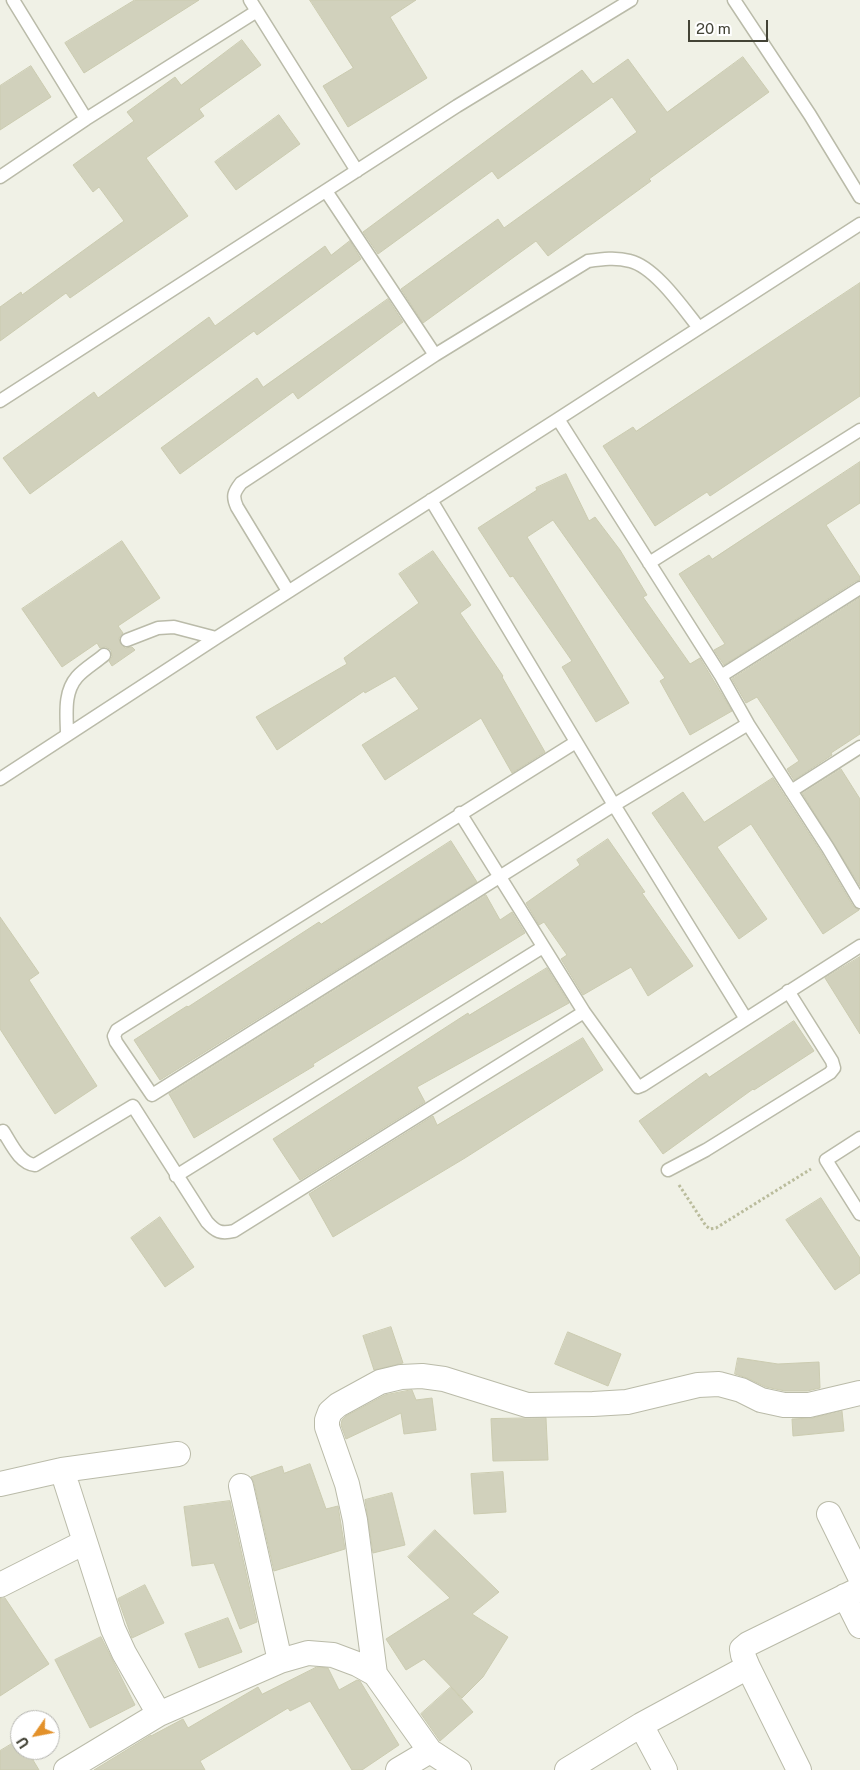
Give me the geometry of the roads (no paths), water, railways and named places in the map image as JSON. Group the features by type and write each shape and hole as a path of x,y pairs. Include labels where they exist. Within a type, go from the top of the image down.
{"street":[{"path":"375,1674 355,1520 347,1484 327,1427 330,1412 338,1405 380,1382 401,1376 444,1379 527,1406 627,1402 698,1385 719,1384 741,1390 761,1400 784,1405 809,1405 860,1393"},
{"path":"0,1484 62,1470 178,1454"},
{"path":"62,1470 113,1628 124,1653 159,1714"},
{"path":"240,1486 280,1661"},
{"path":"829,1514 860,1577"},
{"path":"0,1585 85,1542"},
{"path":"799,1770 748,1667 742,1649 748,1644 852,1592 860,1626"},
{"path":"66,1770 159,1714 280,1661 308,1653 333,1655 357,1664 375,1674 430,1751 459,1770"},
{"path":"567,1770 641,1725 748,1667"},
{"path":"641,1725 666,1770"},
{"path":"398,1770 430,1751"}],"lane":[{"path":"13,0 86,119"},
{"path":"250,0 357,171"},
{"path":"0,400 457,106 631,0"},
{"path":"734,0 810,114 860,197"},
{"path":"0,177 86,119 257,11"},
{"path":"326,191 435,355"},
{"path":"0,779 288,591 860,224"},
{"path":"288,591 236,507 233,498 235,490 241,483 435,355 588,261 608,258 632,261 647,270 664,284 699,328"},
{"path":"558,419 721,676 748,724 860,902"},
{"path":"649,563 860,430"},
{"path":"431,500 614,805 746,1020"},
{"path":"721,676 860,588"},
{"path":"127,640 158,628 174,627 216,638"},
{"path":"67,735 69,691 76,678 104,654"},
{"path":"1,1130 21,1158 27,1164 34,1165 152,1095 326,987 499,876 748,724"},
{"path":"152,1095 116,1042 114,1036 117,1030 576,742"},
{"path":"791,791 860,747"},
{"path":"460,814 584,1012 638,1087 860,946"},
{"path":"176,1176 543,947"},
{"path":"668,1170 706,1150 830,1073 834,1068 832,1061 788,991"},
{"path":"133,1106 176,1176 208,1222 215,1231 224,1233 234,1230 584,1012"},
{"path":"860,1138 826,1160 860,1214"}]}
